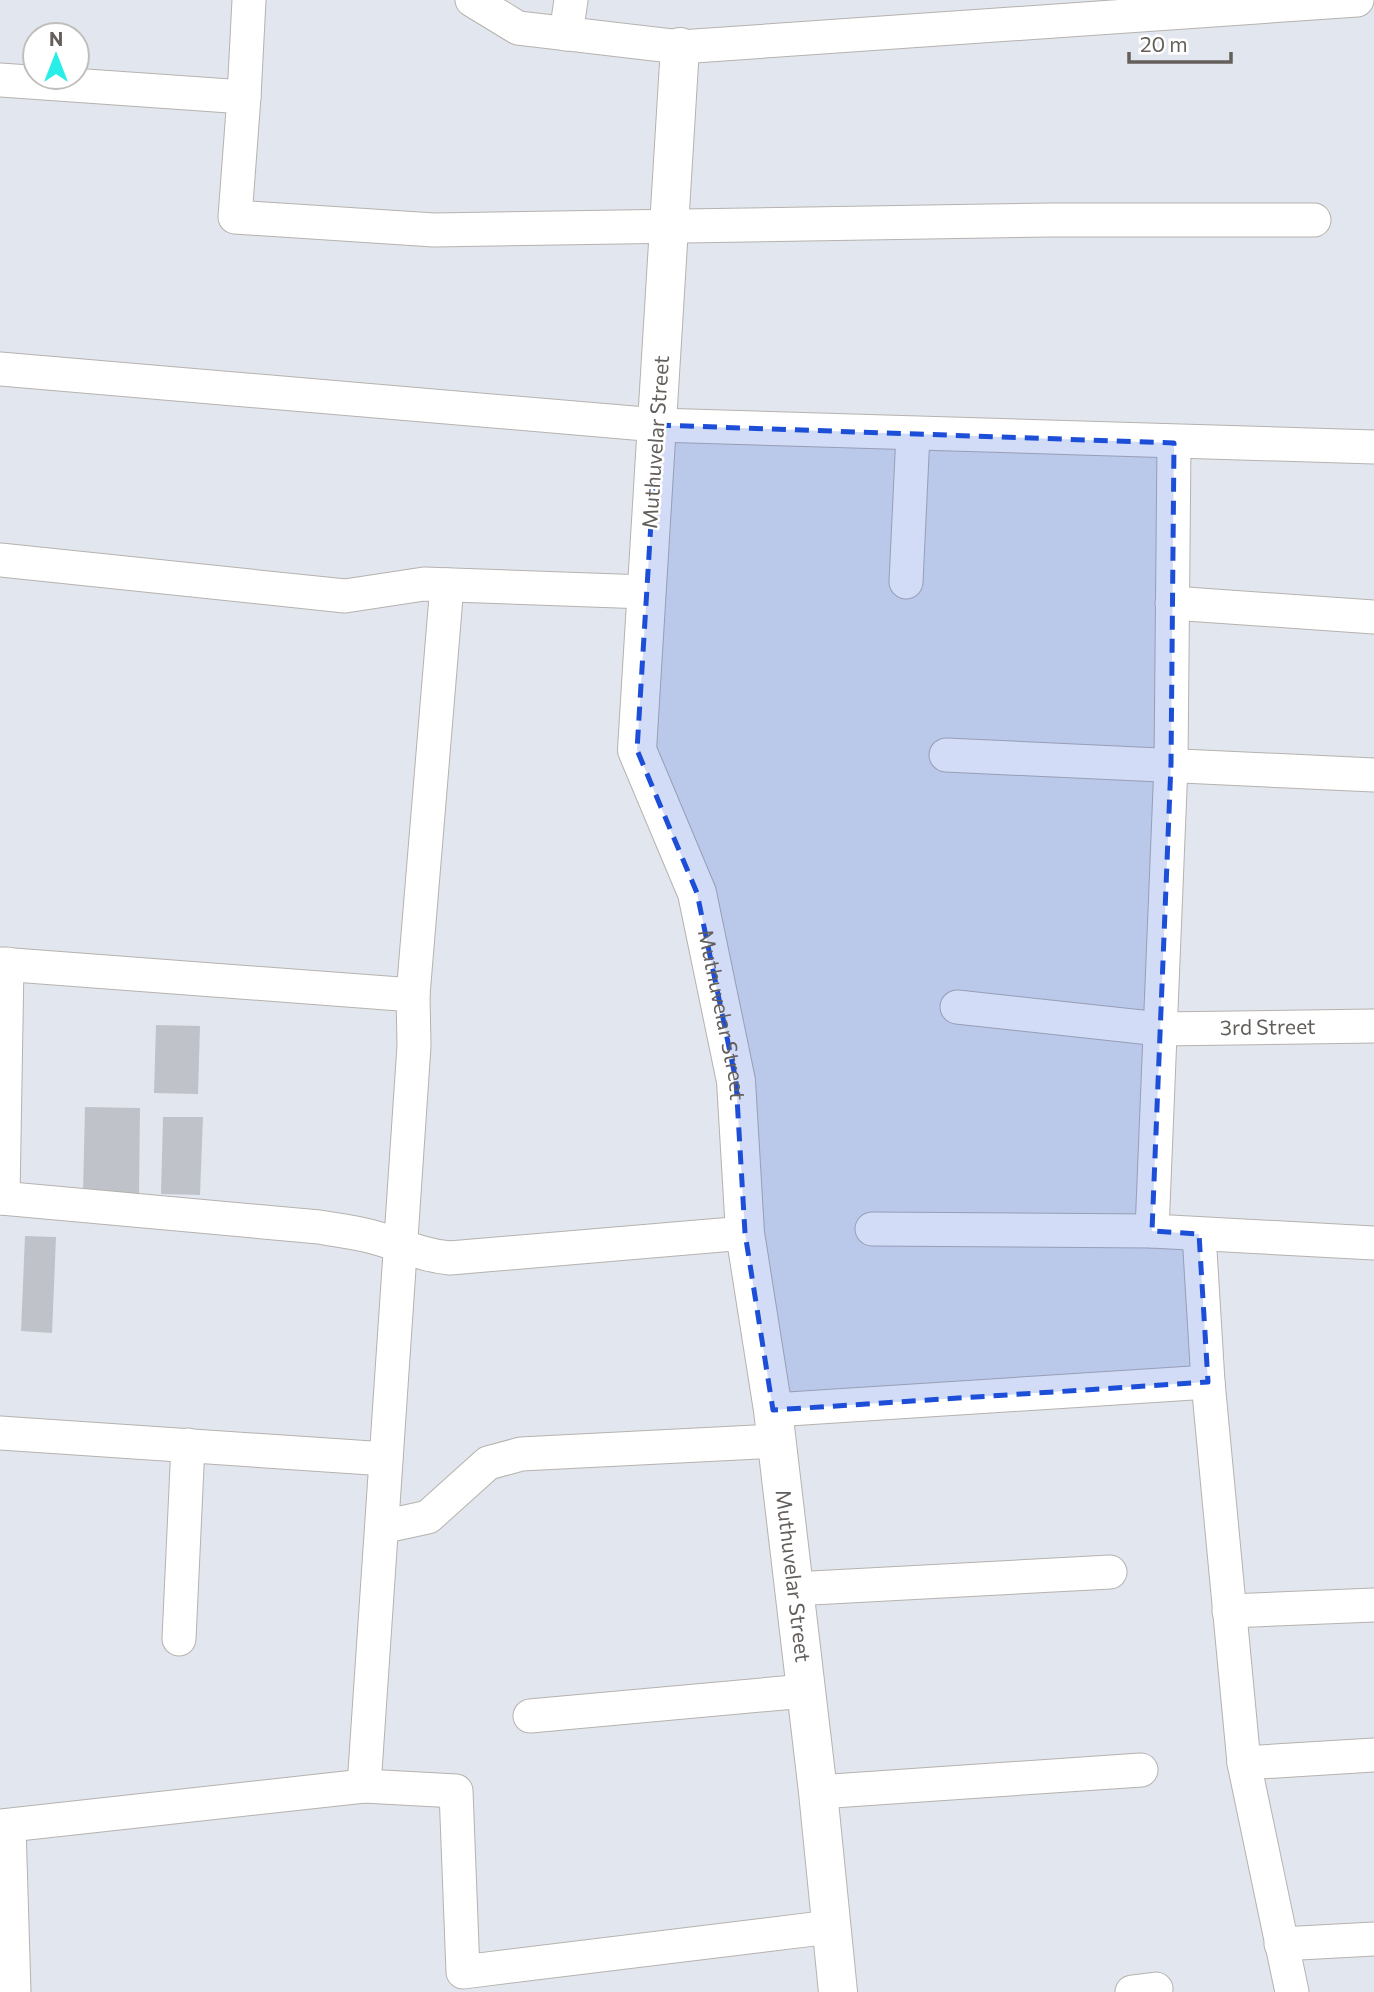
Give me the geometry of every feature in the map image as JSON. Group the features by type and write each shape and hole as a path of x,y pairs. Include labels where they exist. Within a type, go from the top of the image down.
{"street":[{"path":"249,0 235,217 434,230 1049,220 1314,220"},
{"path":"472,0 518,28 680,47 1357,0"},
{"path":"566,34 571,0"},
{"name":"Muthuvelar Street","path":"680,47 637,750 697,893 736,1081 745,1233 774,1426 818,1792 838,1992"},
{"path":"0,80 244,97"},
{"path":"0,369 657,425 1174,443 1374,447"},
{"path":"906,582 913,434"},
{"path":"1152,1231 1171,764 1174,443"},
{"path":"0,560 345,596 424,584 646,592"},
{"path":"364,1786 414,1046 413,995 447,585"},
{"path":"1172,603 1374,617"},
{"path":"946,755 1374,775"},
{"path":"413,995 3,964 1,1198 320,1227 369,1235 425,1256 450,1258 745,1233"},
{"name":"3rd Street","path":"957,1007 1160,1028 1374,1026"},
{"path":"872,1229 1152,1231 1374,1243"},
{"path":"1199,1234 1208,1382 1244,1763 1292,1992"},
{"path":"382,1527 428,1517 488,1463 521,1454 1208,1382"},
{"path":"0,1433 386,1459"},
{"path":"179,1639 188,1445"},
{"path":"793,1590 1110,1572"},
{"path":"1229,1611 1374,1605"},
{"path":"530,1716 805,1691"},
{"path":"1244,1763 1374,1755"},
{"path":"818,1792 1141,1770"},
{"path":"14,1992 5,1826 364,1786 456,1791 458,1982 830,1927"},
{"path":"1281,1944 1374,1939"}],"highlighted area":[{"path":"657,425 1174,443 1171,764 1152,1231 1199,1234 1208,1382 773,1410 745,1233 736,1081 697,893 637,750"}],"building":[{"path":"156,1025 200,1026 198,1094 154,1093"},
{"path":"85,1107 140,1108 139,1195 83,1193"},
{"path":"163,1117 203,1117 200,1195 161,1194"},
{"path":"25,1236 56,1237 52,1333 21,1331"}]}
